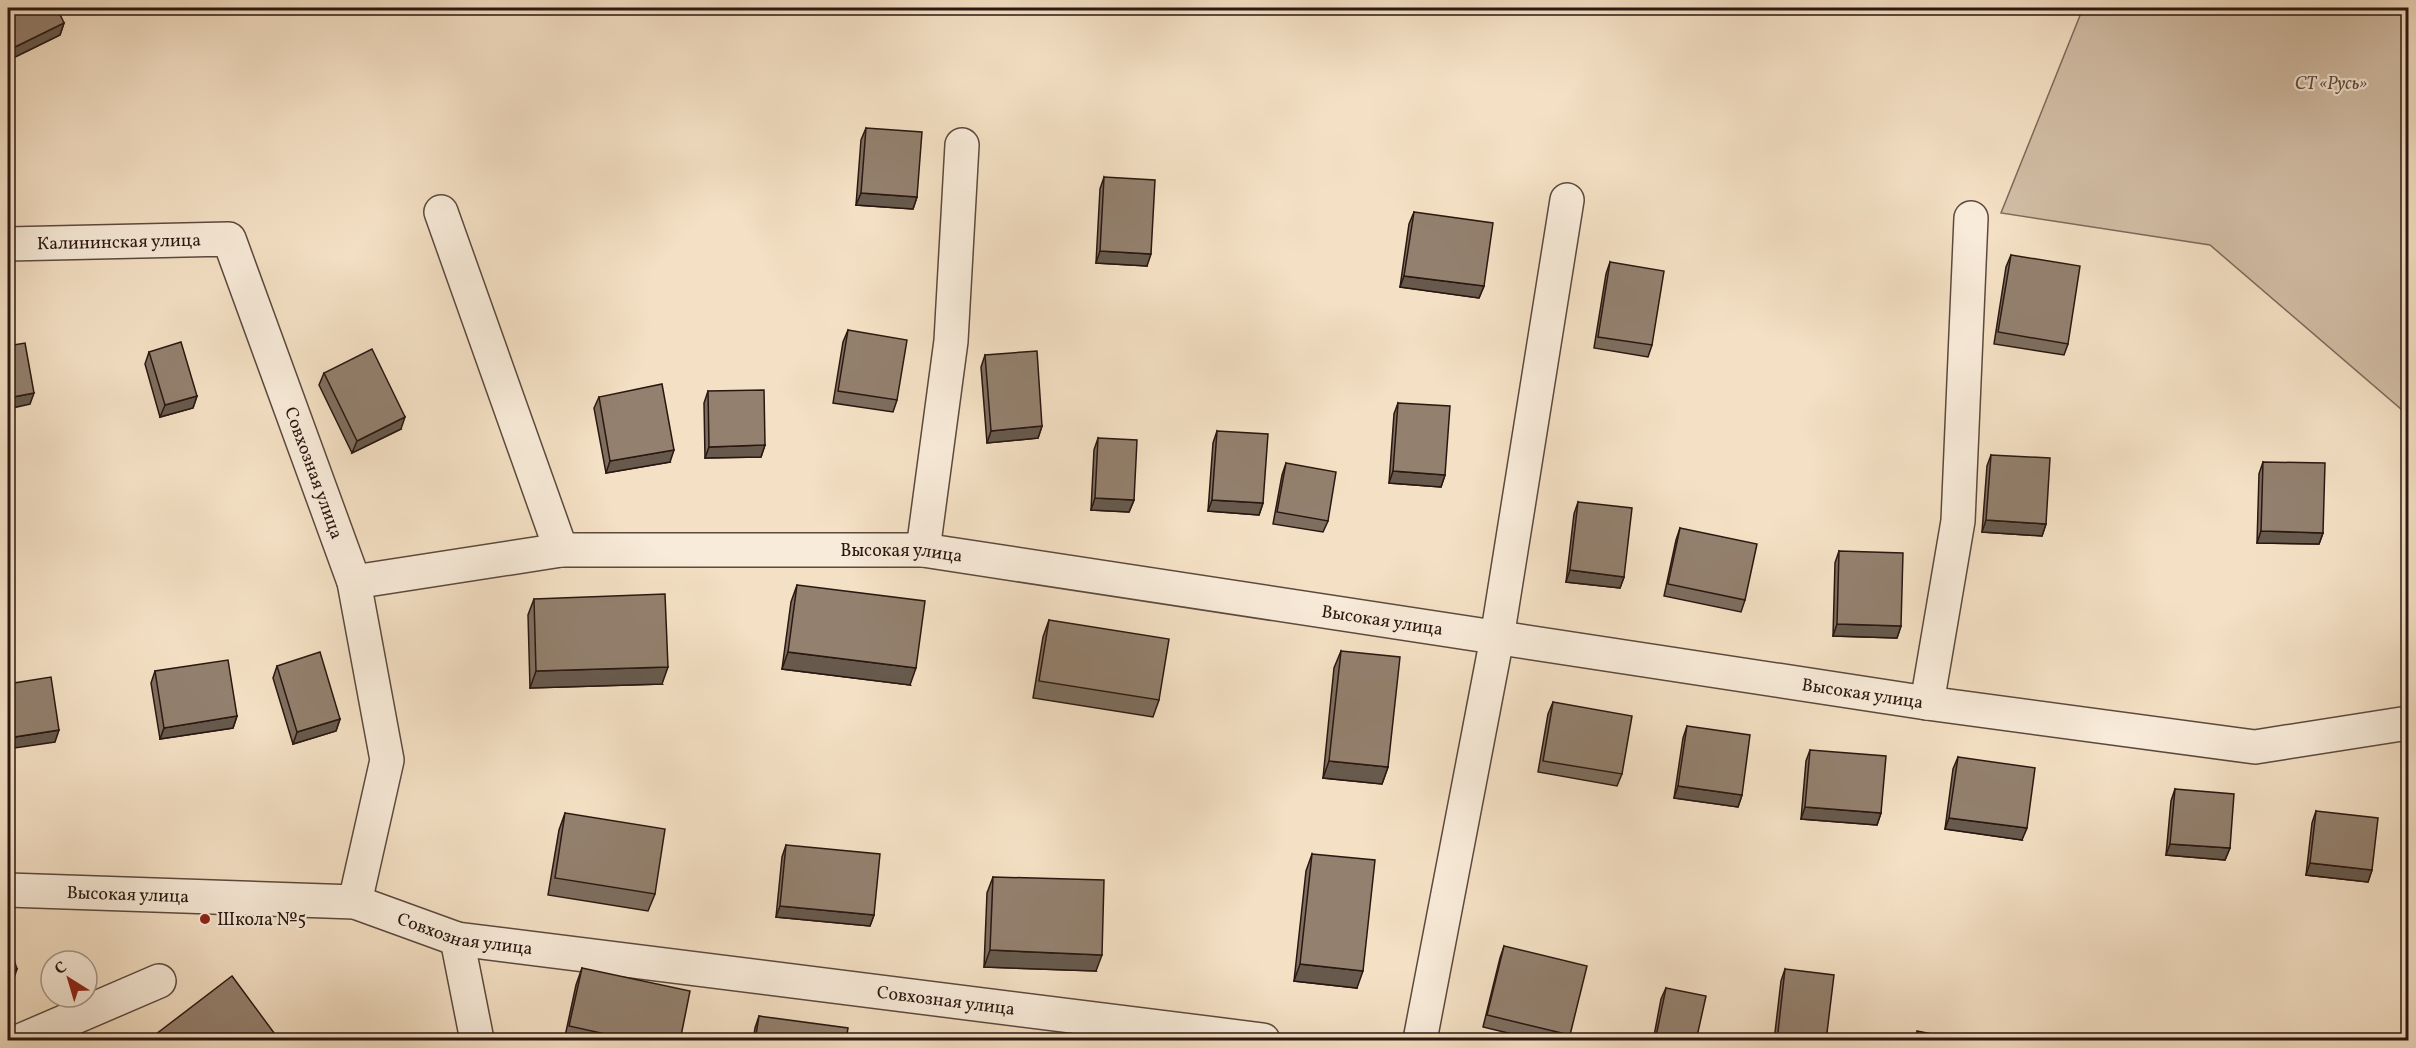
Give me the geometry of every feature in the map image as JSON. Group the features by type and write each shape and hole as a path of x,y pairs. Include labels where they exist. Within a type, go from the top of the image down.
{"street":[{"path":"923,550 951,341 962,145"},
{"path":"1420,1041 1497,638 1567,200"},
{"path":"441,212 561,550"},
{"path":"1927,703 1958,520 1971,218"},
{"name":"Калининская улица","path":"8,244 229,239"},
{"name":"Совхозная улица","path":"229,239 354,582 387,760 355,902 457,939 1263,1041"},
{"name":"Высокая улица","path":"354,582 561,550 923,550 1927,703 2255,747 2409,723"},
{"name":"Высокая улица","path":"8,890 355,902"},
{"path":"457,939 477,1041"},
{"path":"22,1041 159,981"}],"green space":[{"name":"СТ «Русь»","path":"2083,8 2408,8 2408,415 2210,245 2001,213"}],"building":[{"path":"8,8 57,8 64,23 15,47 8,32"},
{"path":"866,128 922,132 917,197 861,193"},
{"path":"1104,177 1155,180 1151,254 1100,251"},
{"path":"1414,212 1493,223 1484,286 1404,276"},
{"path":"2011,255 2080,266 2068,344 1998,332"},
{"path":"1610,262 1664,271 1652,345 1598,337"},
{"path":"848,330 907,340 897,400 838,391"},
{"path":"181,342 197,396 165,405 149,352"},
{"path":"25,343 34,393 8,398 8,346"},
{"path":"372,349 405,417 357,441 324,373"},
{"path":"1037,351 1042,426 991,431 985,355"},
{"path":"662,384 674,450 610,461 599,397"},
{"path":"764,390 765,445 709,447 708,391"},
{"path":"1398,403 1450,406 1445,475 1393,471"},
{"path":"1217,431 1268,434 1263,503 1212,500"},
{"path":"1098,438 1137,440 1134,500 1095,498"},
{"path":"1991,455 2050,458 2046,524 1986,520"},
{"path":"2263,462 2325,463 2323,533 2261,531"},
{"path":"1286,463 1336,472 1328,521 1277,512"},
{"path":"1578,502 1632,508 1624,577 1570,570"},
{"path":"1680,528 1757,544 1745,600 1668,584"},
{"path":"1839,551 1903,553 1901,626 1837,624"},
{"path":"797,585 925,601 916,668 788,652"},
{"path":"665,594 668,667 536,671 534,599"},
{"path":"1049,620 1169,639 1159,700 1039,681"},
{"path":"1341,651 1400,657 1388,767 1329,761"},
{"path":"320,652 340,719 297,732 277,666"},
{"path":"228,660 237,716 164,728 155,671"},
{"path":"51,677 59,730 8,738 8,684"},
{"path":"1553,702 1632,716 1622,774 1543,761"},
{"path":"1687,726 1750,735 1742,795 1678,786"},
{"path":"1810,750 1886,756 1881,813 1805,807"},
{"path":"1958,757 2035,768 2027,828 1949,818"},
{"path":"2175,789 2234,794 2230,848 2170,844"},
{"path":"2316,811 2378,818 2372,870 2310,863"},
{"path":"565,813 665,829 655,894 555,878"},
{"path":"786,845 880,854 874,915 780,906"},
{"path":"1312,854 1375,860 1363,971 1300,964"},
{"path":"993,877 1104,880 1102,955 990,950"},
{"path":"8,941 17,969 8,972"},
{"path":"1504,946 1587,966 1570,1035 1487,1015"},
{"path":"582,968 690,991 680,1041 637,1041 569,1026"},
{"path":"1785,969 1834,975 1826,1041 1777,1041"},
{"path":"232,976 280,1041 147,1041"},
{"path":"1666,988 1706,996 1696,1041 1655,1041"},
{"path":"759,1016 848,1028 846,1041 755,1041"},
{"path":"1917,1031 1957,1039 1956,1041 1915,1041"},
{"path":"988,1036 1010,1041 987,1041"}],"place":[{"name":"Школа №5","path":"205,919"}]}
